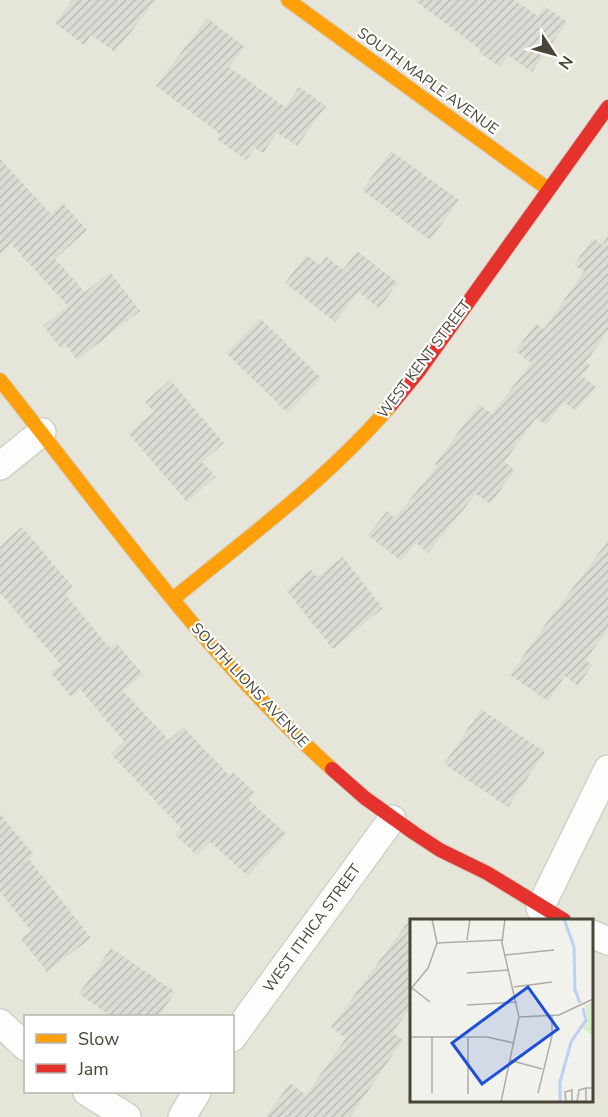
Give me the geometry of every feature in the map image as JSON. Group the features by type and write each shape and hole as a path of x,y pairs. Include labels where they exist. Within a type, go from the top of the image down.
{"street":[{"name":"SOUTH MAPLE AVENUE","path":"288,0 548,189"},
{"name":"WEST KENT STREET","path":"173,599 320,477 372,427 419,371 608,106"},
{"name":"SOUTH LIONS AVENUE","path":"0,380 222,660 295,736 392,819 560,919"},
{"path":"0,466 42,432"},
{"path":"540,908 608,769"},
{"name":"WEST ITHICA STREET","path":"234,1035 392,819"},
{"path":"593,935 608,941"},
{"path":"0,1023 24,1045"},
{"path":"89,1093 127,1117"},
{"path":"182,1117 196,1093"}],"shaded area":[{"path":"0,0 608,0 608,1117 0,1117"}],"building":[{"path":"72,0 156,0 115,52 91,35 84,45 55,23"},
{"path":"414,0 514,0 538,16 544,6 567,22 532,72 508,55 500,67"},
{"path":"207,18 245,47 229,67 285,107 299,87 326,106 297,146 277,133 263,153 255,148 246,160 217,139 220,134 156,86"},
{"path":"391,151 459,200 430,240 362,190"},
{"path":"0,159 51,214 63,203 87,230 55,259 85,292 110,272 140,311 77,360 65,344 61,348 43,326 68,306 11,244 0,254"},
{"path":"608,236 608,331 586,362 590,365 582,376 596,387 576,411 564,402 546,425 536,418 504,462 515,470 490,504 476,494 428,553 416,543 401,561 368,535 387,511 395,518 437,466 435,464 479,404 492,414 531,363 515,351 536,324 544,329 584,271 574,265 593,238 602,245"},
{"path":"357,251 398,283 379,308 358,292 335,322 285,283 306,255 320,265 326,256 343,270"},
{"path":"260,318 321,378 288,413 226,353"},
{"path":"170,380 224,443 202,462 216,477 187,502 128,433 154,412 145,402"},
{"path":"22,527 73,587 65,594 110,648 116,643 143,674 123,691 169,740 183,727 230,776 233,772 255,793 249,800 286,834 248,876 210,842 197,855 175,835 181,828 111,754 124,741 80,689 71,697 51,673 61,665 0,593 0,546"},
{"path":"608,541 608,630 585,660 592,665 578,686 565,676 548,701 510,675"},
{"path":"343,557 383,608 333,649 286,590 311,570 317,577"},
{"path":"481,709 545,752 508,807 444,764"},
{"path":"0,814 34,855 29,859 91,938 47,972 21,939 31,931 0,892"},
{"path":"410,919 410,1008 393,1032 403,1040 350,1117 266,1117 290,1083 306,1095 346,1038 331,1027"},
{"path":"111,948 175,992 159,1015 109,1015 79,994"}],"traffic: slow":[{"path":"288,0 548,189"},
{"path":"0,380 199,631 241,679 332,769"},
{"path":"173,599 314,483 367,432 391,405"}],"traffic: jam":[{"path":"391,405 419,371 608,107"},
{"path":"332,769 365,798 440,850 487,873 562,919"}]}
